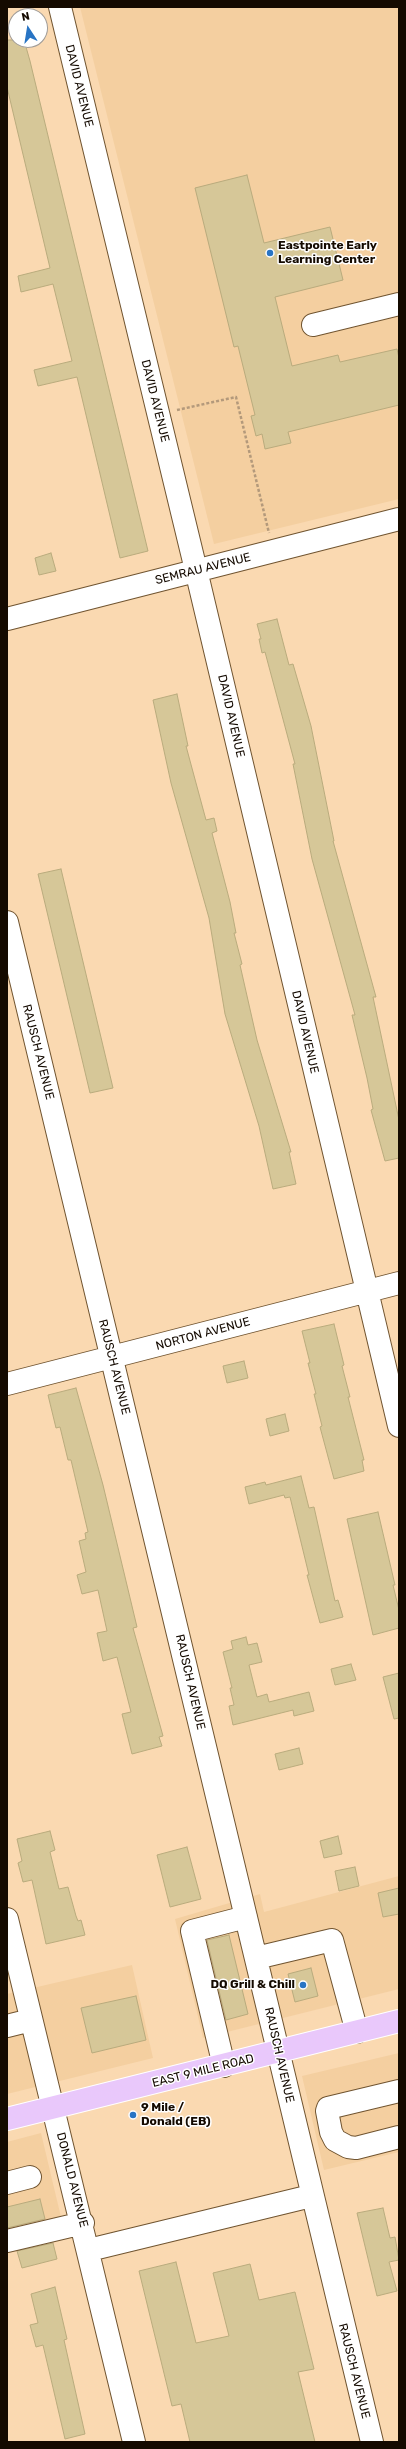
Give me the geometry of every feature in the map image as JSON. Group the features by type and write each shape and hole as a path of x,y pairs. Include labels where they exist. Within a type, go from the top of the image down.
{"main road":[{"name":"EAST 9 MILE ROAD","path":"7,2119 279,2053 357,2032 398,2026"}],"street":[{"name":"DAVID AVENUE","path":"60,7 196,570 399,1426"},
{"path":"313,325 399,304"},
{"name":"SEMRAU AVENUE","path":"7,619 399,519"},
{"name":"RAUSCH AVENUE","path":"7,922 279,2053 311,2196 372,2442"},
{"name":"NORTON AVENUE","path":"7,1384 399,1283"},
{"path":"224,2066 192,1931 246,1917"},
{"name":"DONALD AVENUE","path":"7,1919 89,2250 134,2442"},
{"path":"256,1958 332,1940 357,2032"},
{"path":"7,2026 31,2020"},
{"path":"399,2091 328,2108 327,2111 331,2132 341,2144 356,2148 399,2137"},
{"path":"7,2183 30,2177"},
{"path":"89,2250 311,2196"},
{"path":"7,2241 82,2223"}],"path":[{"path":"175,411 236,397 269,534"}],"shaded area":[{"name":"Eastpointe Early Learning Center","path":"80,7 399,7 399,499 214,544"},
{"path":"399,1876 399,1989 203,2038 175,1919 260,1894 264,1912"},
{"path":"132,1965 153,2058 7,2094 7,1994"},
{"path":"399,2053 399,2152 324,2170 302,2076"},
{"path":"41,2133 65,2234 7,2248 7,2142"}],"building":[{"path":"8,40 8,48 26,48 30,61 148,551 120,558 77,377 38,386 34,370 72,361 53,284 21,292 18,276 50,268 7,87"},
{"path":"247,175 264,243 330,227 343,280 275,297 292,366 338,355 340,362 397,349 399,358 399,405 288,432 291,443 265,449 262,434 256,436 251,416 255,415 238,346 234,347 195,188"},
{"path":"51,553 56,571 39,575 35,558"},
{"path":"277,619 289,665 293,664 311,726 333,841 376,997 373,997 399,1120 399,1158 385,1161 371,1110 373,1109 367,1078 352,1015 355,1015 312,859 293,764 295,764 265,652 262,653 259,639 261,639 257,624"},
{"path":"177,694 188,746 186,746 206,820 214,818 217,831 212,833 230,902 236,933 234,933 242,964 240,965 257,1040 291,1152 289,1152 296,1184 273,1189 259,1126 225,1014 209,918 171,783 153,700"},
{"path":"61,869 113,1088 90,1093 38,874"},
{"path":"334,1324 344,1365 342,1366 350,1397 348,1397 364,1460 362,1460 364,1471 334,1479 320,1427 322,1426 314,1394 316,1394 302,1331"},
{"path":"244,1361 248,1378 227,1383 223,1366"},
{"path":"76,1388 103,1485 137,1627 133,1628 163,1736 159,1737 162,1746 132,1754 122,1714 131,1712 117,1657 103,1661 97,1633 107,1631 98,1590 82,1594 77,1575 86,1572 79,1541 86,1539 85,1533 88,1532 71,1460 68,1460 60,1427 56,1428 48,1395"},
{"path":"285,1414 289,1431 270,1436 266,1419"},
{"path":"301,1476 309,1508 314,1507 335,1601 338,1600 343,1617 320,1623 307,1575 309,1575 290,1497 285,1498 284,1495 249,1504 245,1487 265,1482 266,1485"},
{"path":"378,1512 395,1585 393,1585 399,1610 399,1628 373,1635 347,1519"},
{"path":"246,1637 248,1645 257,1643 262,1662 249,1665 257,1697 267,1694 269,1702 309,1692 314,1711 294,1716 293,1710 233,1725 229,1706 234,1705 230,1688 232,1688 223,1652 233,1649 231,1641"},
{"path":"351,1664 356,1680 335,1685 331,1669"},
{"path":"399,1673 399,1718 394,1719 383,1677"},
{"path":"299,1748 303,1764 279,1770 275,1754"},
{"path":"50,1831 55,1850 50,1852 59,1889 68,1887 76,1916 78,1921 81,1920 85,1935 46,1944 32,1880 23,1882 18,1863 22,1861 17,1839"},
{"path":"338,1836 342,1854 324,1858 320,1841"},
{"path":"187,1847 201,1899 170,1907 157,1855"},
{"path":"355,1867 359,1886 339,1891 335,1871"},
{"path":"399,1888 399,1914 383,1917 378,1893"},
{"path":"229,1935 248,2014 226,2020 207,1940"},
{"name":"DQ Grill & Chill","path":"311,1968 318,1996 295,2002 288,1974"},
{"path":"136,1996 146,2040 92,2053 81,2008"},
{"path":"40,2199 45,2219 7,2228 7,2207"},
{"path":"383,2208 390,2238 395,2237 399,2260 389,2262 397,2291 377,2296 357,2213"},
{"path":"53,2243 57,2259 22,2268 17,2251"},
{"path":"176,2262 196,2343 229,2336 213,2273 250,2264 259,2300 295,2292 314,2369 298,2372 315,2442 190,2442 181,2404 172,2406 139,2271"},
{"path":"55,2287 67,2339 64,2340 85,2434 65,2439 43,2345 36,2347 30,2325 38,2323 31,2294"}],"place":[{"name":"Eastpointe Early Learning Center","path":"270,253"},
{"name":"DQ Grill & Chill","path":"303,1985"},
{"name":"9 Mile / Donald (EB)","path":"133,2115"}]}
